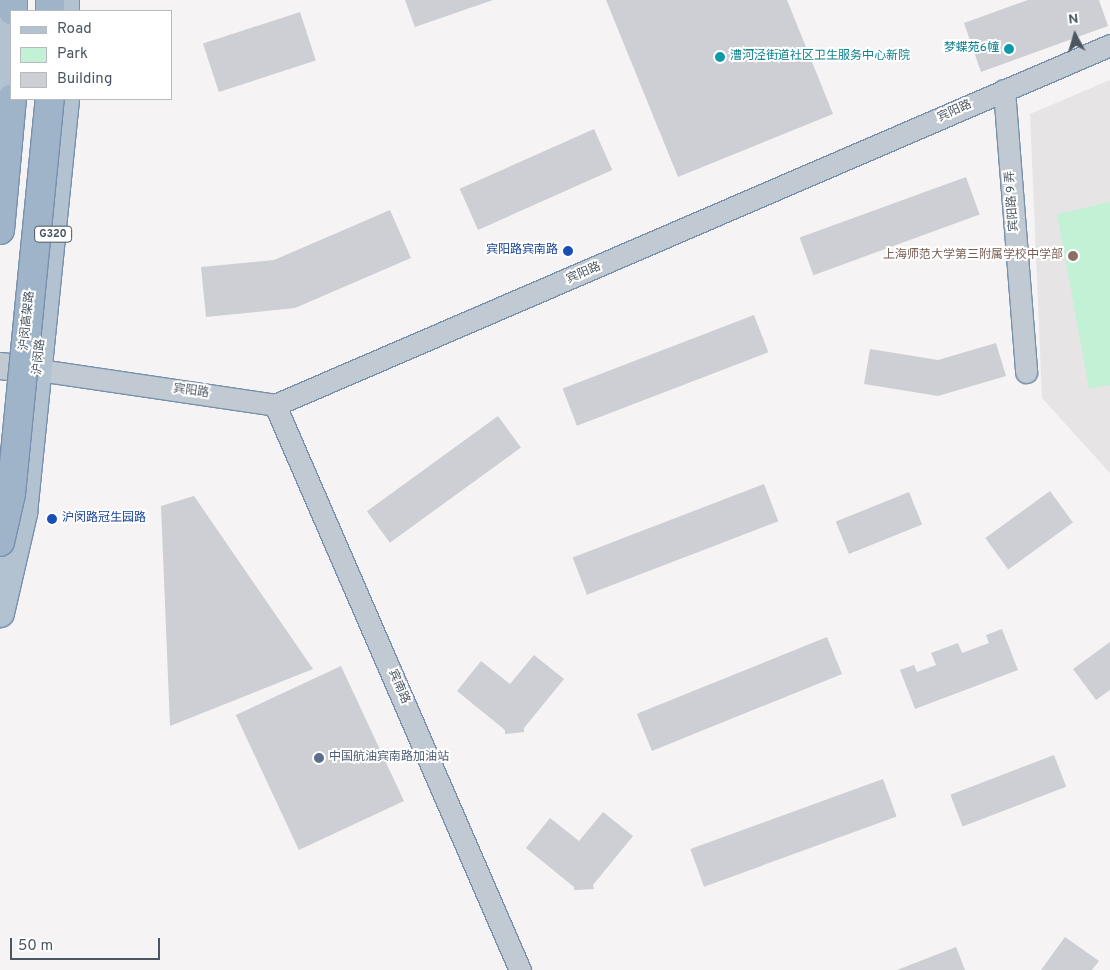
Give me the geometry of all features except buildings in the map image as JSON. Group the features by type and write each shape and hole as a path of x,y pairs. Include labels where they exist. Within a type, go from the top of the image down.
{"highway":[{"path":"0,230 12,100"},
{"name":"沪闵高架路","path":"0,542 11,494 50,100"}],"main road":[{"path":"0,134 3,0"},
{"name":"沪闵路","path":"0,613 23,513 65,100"}],"street":[{"name":"宾阳路","path":"39,370 275,404 576,278 1110,45"},
{"name":"宾阳路 9 弄","path":"1004,90 1026,372"},
{"path":"0,366 39,370"},
{"name":"宾南路","path":"275,404 520,970"}],"shaded area":[{"name":"上海师范大学第三附属学校中学部","path":"1110,80 1110,473 1042,398 1030,114"}],"green space":[{"path":"1110,202 1110,385 1089,389 1057,214"}],"place":[{"name":"梦蝶苑6幢","path":"1009,49"},
{"name":"漕河泾街道社区卫生服务中心新院","path":"720,57"},
{"name":"宾阳路宾南路","path":"568,251"},
{"name":"上海师范大学第三附属学校中学部","path":"1073,256"},
{"name":"沪闵路冠生园路","path":"52,519"},
{"name":"中国航油宾南路加油站","path":"319,758"}]}
